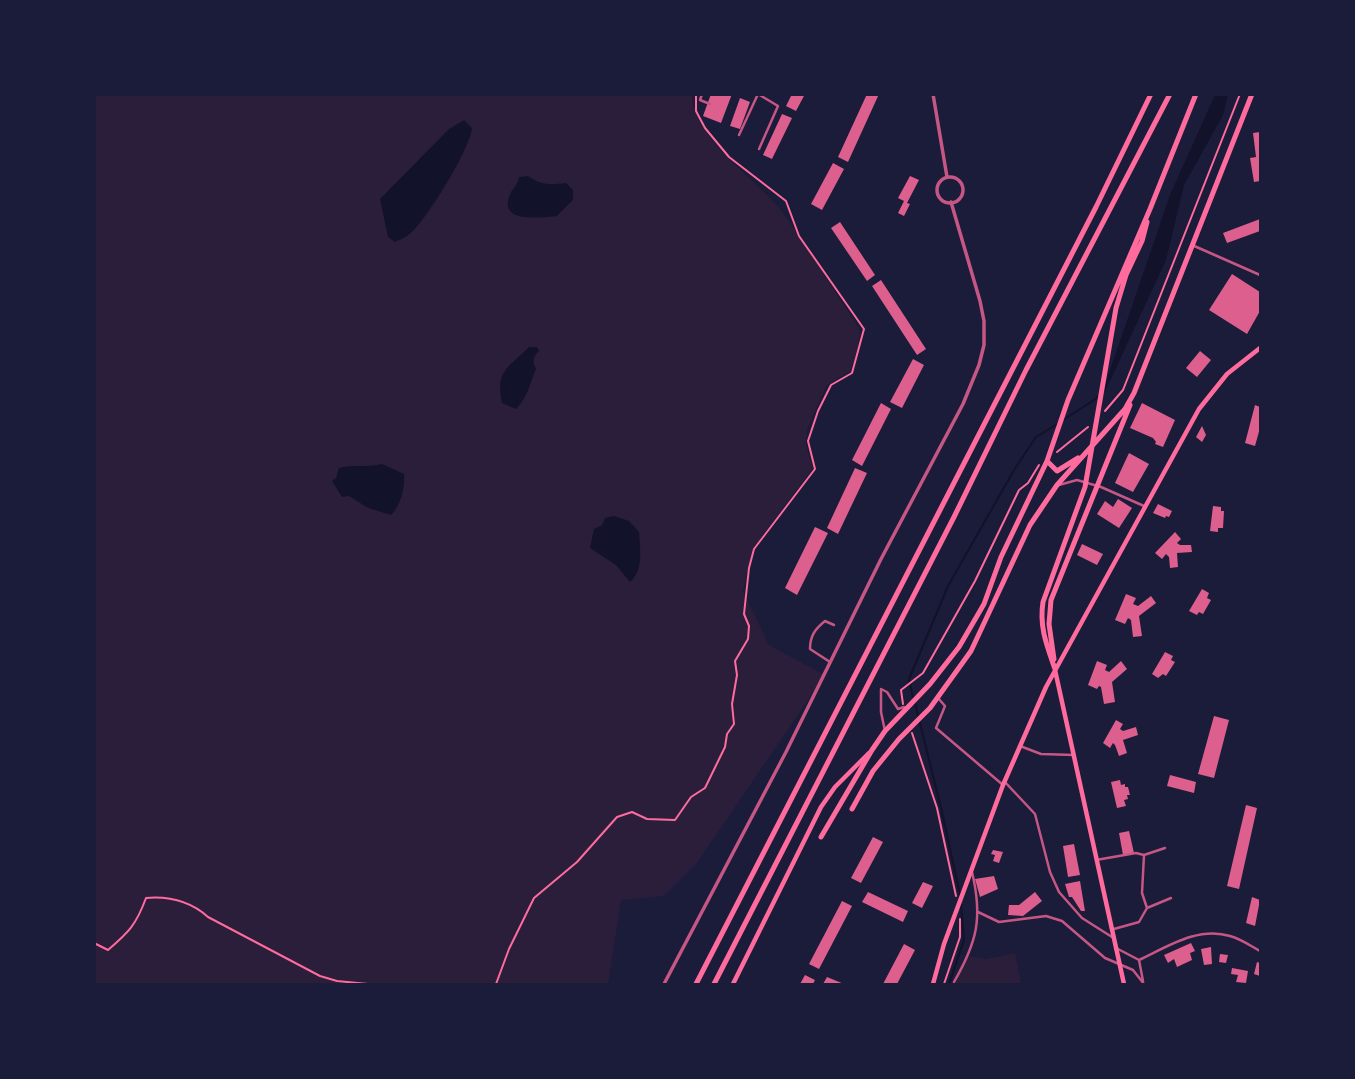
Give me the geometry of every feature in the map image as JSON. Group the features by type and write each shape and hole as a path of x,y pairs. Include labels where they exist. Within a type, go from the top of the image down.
{"highway":[{"path":"696,985 1096,207 1151,94"},
{"path":"714,985 954,517 1026,370 1170,94"},
{"path":"821,837 885,731 926,688 959,647 984,604 1001,557 1047,461 1068,400 1196,94"},
{"path":"1055,669 1049,624 1051,600 1252,94"},
{"path":"1055,669 1044,636 1041,614 1046,591 1085,487 1116,308 1126,275 1142,241 1150,209"},
{"path":"852,809 873,772 899,739 939,698 971,651 1030,525 1057,485 1125,409 1134,393"},
{"path":"1047,461 1057,471 1085,454"}],"main road":[{"path":"934,984 971,869 1003,783 1055,669 1199,409 1227,374 1261,348"},
{"path":"1055,669 1124,985"},
{"path":"733,985 821,807 835,786 872,750"}],"street":[{"path":"702,94 700,100 710,104"},
{"path":"739,135 758,94 778,106 759,149"},
{"path":"933,94 947,177"},
{"path":"947,177 958,180 962,187 961,195 951,202 943,200 938,194 938,185 947,177"},
{"path":"664,985 962,404 979,365 984,345 984,321 951,202"},
{"path":"1192,245 1261,275"},
{"path":"1057,485 1077,480 1144,506"},
{"path":"830,662 810,649 810,641 825,621 834,625"},
{"path":"885,731 881,712 881,689 887,692 898,709 904,707"},
{"path":"939,698 944,706 936,728 1003,783 1035,814 1050,872 1059,892 1082,918 1112,937"},
{"path":"1020,746 1041,754 1074,755"},
{"path":"1096,860 1136,853 1144,855 1165,848"},
{"path":"1144,855 1142,893 1147,908"},
{"path":"954,982 969,956 978,912 979,902 971,869"},
{"path":"1111,929 1139,922 1147,908 1171,898"},
{"path":"978,912 999,922 1046,916 1062,920 1105,958 1133,970 1144,985 1139,960"},
{"path":"1139,960 1182,940 1210,933 1229,935 1261,951"},
{"path":"1115,947 1139,960"}],"path":[{"path":"475,985 496,984 509,949 534,898 577,862 617,817 632,812 647,820 675,820 691,797 705,788 724,747 727,734 734,724 732,704 737,675 734,661 748,639 749,626 744,614 748,568 754,548 815,469 808,441 814,420 831,385 852,373 864,329 799,236 786,201 729,157 705,128 696,111 695,94"},
{"path":"1105,411 1123,390 1240,94"},
{"path":"1058,452 1095,420"},
{"path":"904,707 901,700 903,687 921,674 975,581 1019,490 1028,483 1035,468 1047,461"},
{"path":"912,732 937,808 957,898"},
{"path":"94,943 108,950 127,934 138,920 146,898 164,897 195,905 208,916 320,976 368,985"},
{"path":"944,985 960,937 957,912"}],"shaded area":[{"path":"94,95 692,95 695,111 703,127 726,156 779,208 854,320 860,331 850,371 827,385 807,429 806,445 813,468 753,548 743,591 769,645 825,675 697,863 664,896 621,900 608,984 95,984"},
{"path":"1215,95 1228,95 1223,115 1184,185 1166,260 1103,396 1092,402 1104,388 1170,195"},
{"path":"464,120 472,128 464,151 448,181 414,230 395,242 388,237 380,199 449,129"},
{"path":"528,176 546,184 566,183 573,190 573,200 557,216 533,218 516,215 508,206 509,197 519,177"},
{"path":"529,347 537,347 539,351 534,359 536,369 526,394 516,409 502,403 500,383 505,370"},
{"path":"382,464 404,474 402,496 391,515 368,508 349,496 342,497 332,481 339,468"},
{"path":"614,516 629,521 639,532 639,565 630,582 616,565 590,548 594,529 602,525 605,518"},
{"path":"1015,953 1021,984 953,984 969,956 986,959"}],"building":[{"path":"711,94 732,94 721,123 703,116"},
{"path":"792,94 805,94 796,111 786,106"},
{"path":"867,94 879,94 848,162 838,157"},
{"path":"740,98 750,102 740,129 730,126"},
{"path":"782,114 792,118 772,159 763,155"},
{"path":"1260,132 1260,181 1254,182 1250,158 1256,157 1253,133"},
{"path":"833,163 844,169 822,210 811,204"},
{"path":"910,176 919,180 907,203 910,204 904,216 898,213 904,201 898,198"},
{"path":"1260,219 1260,231 1227,243 1223,233"},
{"path":"840,222 875,275 867,281 831,228"},
{"path":"1232,274 1260,292 1260,311 1247,334 1209,310"},
{"path":"881,280 926,349 917,355 872,286"},
{"path":"1200,351 1211,360 1197,377 1186,368"},
{"path":"913,359 924,365 902,408 890,402"},
{"path":"881,403 891,409 862,466 852,460"},
{"path":"1142,403 1175,420 1163,447 1155,444 1153,438 1130,428"},
{"path":"1255,405 1260,407 1260,428 1255,446 1245,443"},
{"path":"1202,426 1206,435 1202,442 1196,437"},
{"path":"1129,453 1149,464 1133,492 1115,483"},
{"path":"855,468 867,473 838,534 827,528"},
{"path":"1118,499 1132,508 1119,528 1097,514 1105,501 1113,507"},
{"path":"1158,504 1172,511 1169,517 1153,513"},
{"path":"1213,506 1221,507 1221,511 1224,511 1223,528 1218,528 1218,532 1210,531"},
{"path":"815,527 828,533 797,595 785,588"},
{"path":"1175,532 1181,539 1177,543 1191,545 1192,552 1177,553 1178,567 1170,568 1166,554 1162,559 1155,553"},
{"path":"1082,544 1103,554 1097,565 1077,555"},
{"path":"1202,589 1209,593 1207,598 1211,600 1203,614 1199,612 1197,615 1189,611"},
{"path":"1126,594 1136,598 1133,604 1138,606 1151,596 1156,603 1139,616 1142,636 1133,637 1131,620 1128,618 1125,624 1115,620"},
{"path":"1165,652 1173,656 1171,660 1175,662 1166,676 1163,674 1158,678 1152,674"},
{"path":"1097,661 1107,665 1105,670 1109,672 1121,661 1127,669 1112,682 1115,702 1104,704 1101,687 1097,689 1088,685"},
{"path":"1214,716 1229,720 1214,778 1198,774"},
{"path":"1116,720 1123,724 1120,729 1123,731 1136,727 1138,735 1123,740 1127,753 1119,756 1113,743 1110,748 1103,743"},
{"path":"1170,775 1196,782 1194,793 1167,786"},
{"path":"1120,780 1121,785 1128,787 1130,795 1124,800 1126,806 1117,808 1111,782"},
{"path":"1246,805 1257,808 1239,889 1227,886"},
{"path":"1129,831 1134,853 1123,855 1119,833"},
{"path":"873,837 883,842 861,883 851,878"},
{"path":"1074,844 1080,875 1068,877 1063,846"},
{"path":"993,850 1003,852 999,863 993,861"},
{"path":"994,876 998,889 980,897 975,879"},
{"path":"1080,881 1085,911 1081,911 1072,897 1069,897 1065,884"},
{"path":"923,882 933,886 922,908 912,903"},
{"path":"868,892 908,911 903,922 862,902"},
{"path":"1035,892 1042,901 1023,916 1008,915 1009,905 1019,905"},
{"path":"1252,897 1260,900 1255,926 1246,923"},
{"path":"842,901 852,906 819,969 809,964"},
{"path":"1191,943 1195,951 1190,953 1192,960 1177,967 1174,959 1168,963 1164,955"},
{"path":"904,944 915,950 897,984 883,984"},
{"path":"1211,947 1212,964 1204,965 1201,949"},
{"path":"1220,954 1228,955 1226,963 1219,962"},
{"path":"1257,962 1260,963 1260,976 1254,974"},
{"path":"1232,968 1248,971 1246,983 1236,982 1238,975 1231,974"},
{"path":"805,975 815,980 813,984 800,984"},
{"path":"827,977 844,984 823,984"}],"waterway":[{"path":"1063,420 1094,400"},
{"path":"913,698 909,679 948,586 1014,470 1036,437 1059,423"},
{"path":"915,703 960,895"},
{"path":"949,984 964,940 961,904"}]}
